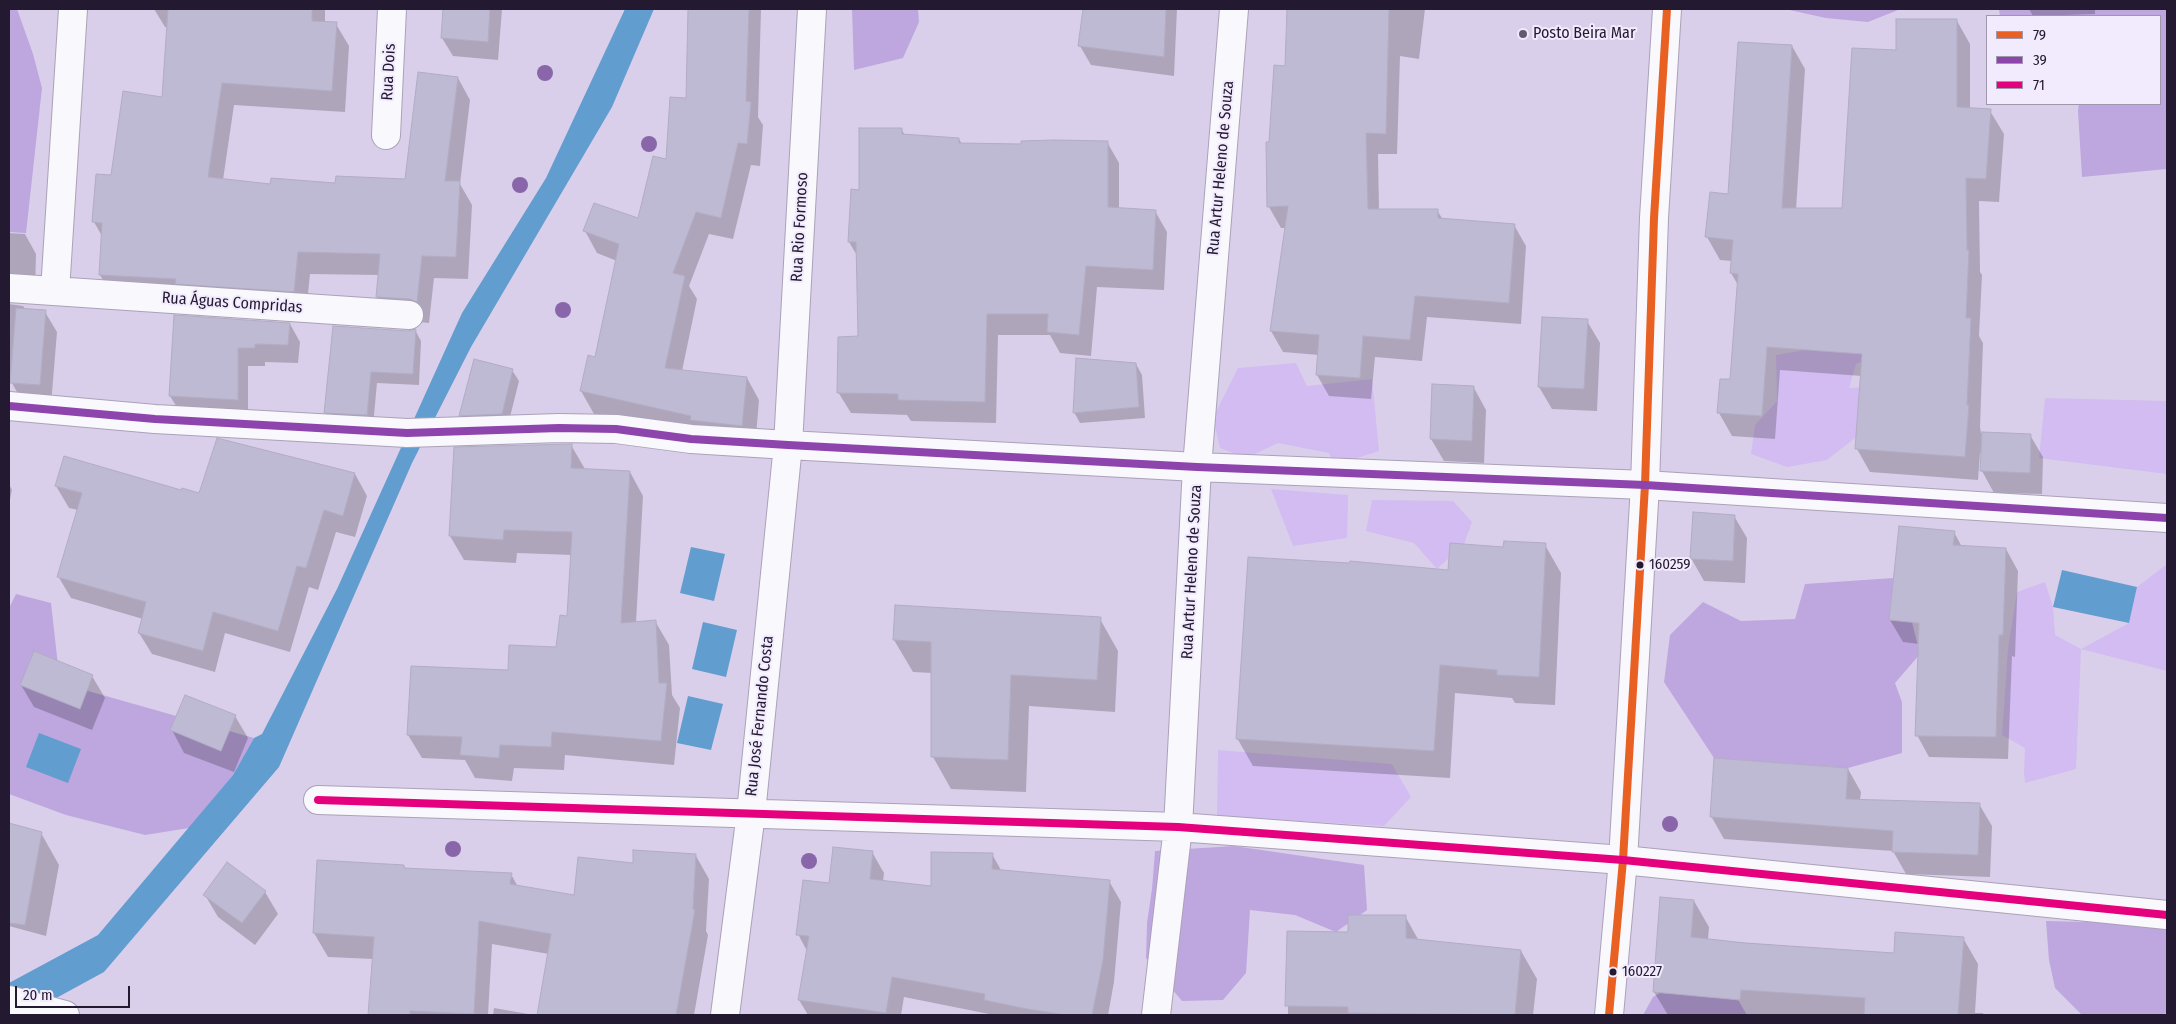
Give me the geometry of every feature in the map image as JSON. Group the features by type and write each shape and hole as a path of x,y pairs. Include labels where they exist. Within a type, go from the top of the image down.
{"street":[{"path":"55,291 73,9"},
{"name":"Rua Dois","path":"386,135 392,9"},
{"name":"Rua Rio Formoso","path":"788,445 812,9"},
{"name":"Rua Artur Heleno de Souza","path":"1156,1015 1178,828 1197,468 1234,9"},
{"path":"1609,1015 1622,860 1645,485 1654,218 1667,9"},
{"name":"Rua Águas Compridas","path":"9,288 410,315"},
{"path":"9,406 156,419 407,433 559,428 616,429 691,439 788,445 1197,468 1645,485 2167,518"},
{"name":"Rua José Fernando Costa","path":"725,1015 751,813 788,445"},
{"path":"318,800 1178,828 1622,860 2167,915"},
{"path":"9,1000 63,1015"}],"shaded area":[{"path":"9,9 17,9 33,54 42,88 26,233 9,232"},
{"path":"852,9 918,9 919,22 903,58 854,70"},
{"path":"1785,9 1898,10 1868,22 1826,18"},
{"path":"1999,9 2167,9 2167,169 2082,177 2078,111 2079,105 2161,105 2161,15 2000,15"},
{"path":"1864,340 1864,361 1856,364 1849,388 1868,387 1865,430 1827,460 1787,467 1751,454 1755,425 1777,401 1776,355"},
{"path":"1296,363 1307,386 1372,379 1379,451 1335,465 1329,453 1278,443 1246,458 1220,448 1213,418 1238,368"},
{"path":"2045,398 2167,401 2167,474 2039,458"},
{"path":"1271,489 1348,495 1347,538 1293,546"},
{"path":"1372,500 1453,501 1472,522 1464,544 1437,569 1414,543 1366,531"},
{"path":"2167,564 2167,671 2081,649 2129,623 2137,587"},
{"path":"1908,577 1910,614 1920,654 1895,683 1902,702 1902,753 1848,768 1714,758 1664,682 1670,635 1703,602 1741,621 1795,619 1805,584"},
{"path":"2045,582 2053,607 2055,635 2081,649 2076,769 2025,783 2025,748 2002,735 2008,648 2017,592"},
{"path":"16,594 51,603 60,683 254,738 233,775 189,828 145,835 66,815 9,794 9,608"},
{"path":"1218,750 1392,764 1411,797 1384,826 1217,816"},
{"path":"1234,846 1364,865 1367,910 1336,932 1295,915 1250,910 1246,973 1223,1000 1182,1001 1146,958 1147,923 1155,851"},
{"path":"2046,921 2167,924 2167,1013 2160,1015 2082,1015 2055,988 2049,960"},
{"path":"1687,977 1733,991 1747,1015 1643,1015 1653,997"}],"water":[{"path":"625,9 654,9 612,107 471,347 412,463 279,767 104,972 25,1015 9,1015 9,983 98,935 233,775 254,738 262,734 337,589 462,313 546,178"},
{"path":"691,547 725,554 714,601 680,593"},
{"path":"2062,570 2137,587 2129,623 2053,607"},
{"path":"703,622 737,630 726,677 692,669"},
{"path":"688,696 723,704 711,750 677,743"},
{"path":"39,733 81,749 68,783 26,767"}],"building":[{"path":"168,9 312,9 312,21 337,22 332,91 222,83 208,177 270,184 271,178 335,183 336,176 405,179 418,72 458,77 445,181 460,181 456,257 422,256 417,302 410,299 376,297 380,254 298,252 294,292 175,284 176,279 99,275 102,223 92,222 96,174 111,175 123,91 162,97"},
{"path":"443,9 490,9 488,42 441,38"},
{"path":"688,9 749,9 746,101 751,102 747,144 738,143 721,218 696,212 673,273 685,276 665,368 747,377 742,426 690,420 691,416 580,391 588,355 595,357 619,244 583,231 594,203 638,218 653,156 666,159 670,97 686,98"},
{"path":"1083,9 1166,9 1164,57 1078,46"},
{"path":"1287,9 1389,9 1386,134 1366,133 1368,209 1438,209 1438,218 1515,224 1509,303 1415,296 1410,340 1363,336 1360,378 1316,375 1319,335 1270,331 1288,206 1267,207 1266,142 1269,142 1274,65 1285,66"},
{"path":"1896,19 1957,19 1957,107 1991,109 1986,179 1966,178 1967,250 1969,250 1966,318 1971,318 1967,405 1969,405 1965,457 1855,449 1862,354 1767,347 1762,416 1717,413 1720,379 1730,379 1738,274 1730,273 1733,240 1705,237 1710,192 1728,194 1738,42 1792,45 1782,208 1842,208 1852,48 1896,50"},
{"path":"859,128 902,128 902,134 959,138 959,143 1021,144 1021,141 1108,141 1108,207 1156,210 1153,270 1086,266 1079,335 1047,332 1048,314 987,314 985,402 898,400 898,394 837,393 838,337 858,336 856,242 848,242 851,189 859,190"},
{"path":"16,308 46,310 40,385 10,383"},
{"path":"174,315 290,323 288,345 255,344 255,348 238,348 238,400 169,396"},
{"path":"1542,317 1588,319 1584,389 1538,387"},
{"path":"333,326 408,331 416,329 413,374 371,372 367,415 324,413"},
{"path":"1076,358 1136,363 1139,407 1073,413"},
{"path":"474,359 513,369 502,414 459,416"},
{"path":"1432,384 1474,386 1472,441 1430,439"},
{"path":"1982,432 2031,434 2030,473 1980,471"},
{"path":"217,438 355,473 343,516 324,510 306,568 297,566 278,631 213,612 203,651 138,633 146,602 57,577 82,493 55,486 64,456 181,490 182,488 199,493"},
{"path":"572,444 571,468 630,471 621,623 656,620 659,683 667,683 661,741 552,732 551,747 500,745 499,758 460,755 462,737 407,735 411,666 508,670 509,645 556,647 560,615 567,616 572,532 504,530 503,540 449,536 454,447"},
{"path":"1693,512 1735,515 1733,561 1690,559"},
{"path":"1899,526 1955,531 1953,545 2006,548 2003,635 1999,635 1996,737 1915,736 1919,623 1889,620"},
{"path":"1504,541 1546,543 1539,677 1497,675 1497,670 1440,665 1434,751 1236,739 1248,557 1349,563 1350,561 1448,570 1450,543 1503,547"},
{"path":"895,605 1101,617 1097,680 1011,675 1008,760 931,757 931,642 893,640"},
{"path":"34,651 93,675 80,709 20,685"},
{"path":"185,695 236,715 221,751 170,730"},
{"path":"1714,758 1848,768 1846,799 1980,803 1978,855 1892,852 1893,831 1710,817"},
{"path":"9,823 42,832 25,925 9,923"},
{"path":"833,847 873,851 870,879 931,886 931,852 993,853 992,869 1110,880 1103,960 1092,1015 1066,1015 1027,1009 984,1000 985,994 892,977 886,1013 798,1000 809,936 796,935 803,880 829,883"},
{"path":"633,850 696,854 693,909 695,910 676,1015 537,1015 551,934 479,921 474,1014 410,1011 410,1015 368,1015 374,937 313,933 317,860 404,865 404,868 512,873 510,884 574,895 578,857 633,863"},
{"path":"227,862 266,891 242,923 203,895"},
{"path":"1660,897 1694,900 1691,937 1745,943 1894,953 1895,932 1964,937 1958,1015 1864,1015 1865,998 1741,990 1740,1000 1653,992"},
{"path":"1348,915 1406,915 1406,938 1521,950 1515,1015 1348,1013 1348,1007 1285,1006 1287,931 1348,932"}],"transit line":[{"name":"79","path":"1609,1015 1623,860 1645,485 1654,218 1667,9"},
{"name":"39","path":"9,406 155,419 407,433 559,428 616,429 691,439 788,445 1197,467 1645,485 2167,518"},
{"name":"71","path":"318,800 1178,827 1623,860 2167,915"}],"place":[{"name":"Posto Beira Mar","path":"1523,34"},
{"name":"160259","path":"1640,565"},
{"name":"160227","path":"1613,972"}]}
